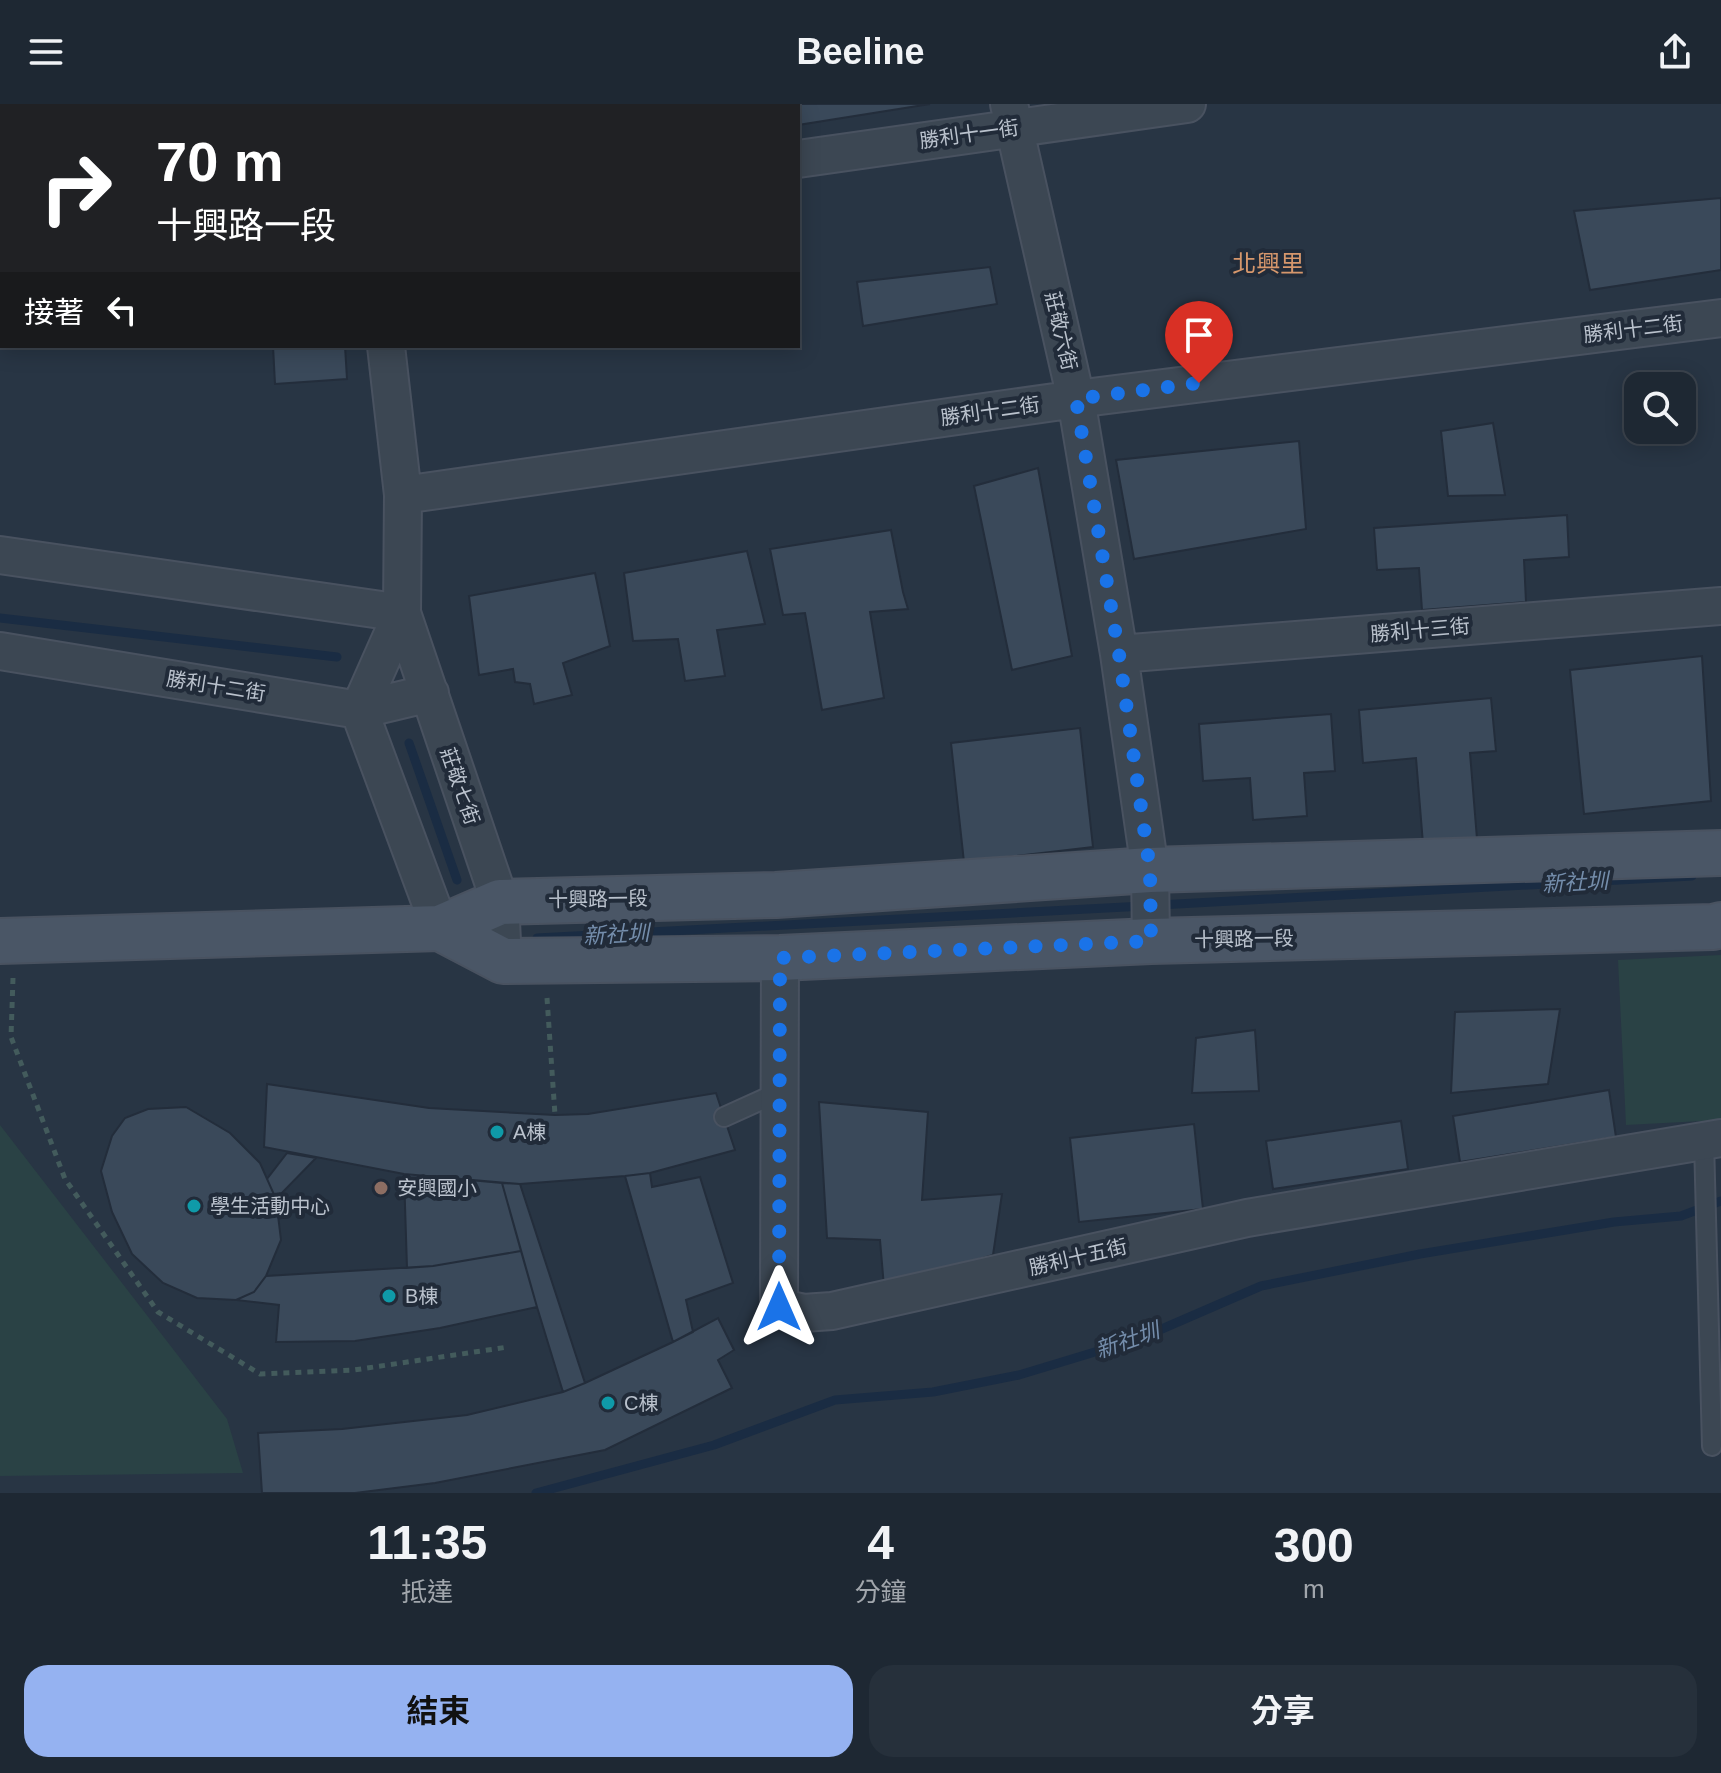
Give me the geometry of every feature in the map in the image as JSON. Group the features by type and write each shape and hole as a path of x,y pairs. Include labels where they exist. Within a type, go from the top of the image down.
{"street":[{"name":"勝利十一街","path":"800,159 1011,116 1187,104"},
{"name":"莊敬六街","path":"1011,116 1076,399 1119,654 1150,870 1151,941"},
{"name":"勝利十二街","path":"403,495 1076,399 1721,318"},
{"name":"莊敬七街","path":"386,348 403,495 402,613 500,902 524,961"},
{"path":"0,555 402,613"},
{"name":"勝利十三街","path":"1119,654 1721,606"},
{"name":"莊敬七街","path":"359,710 402,613"},
{"name":"勝利十二街","path":"0,651 359,710 430,693"},
{"path":"359,710 440,928"},
{"name":"十興路一段","path":"7,941 440,928 500,902 776,895 1150,870 1721,853"},
{"name":"十興路一段","path":"440,928 524,961 780,958 1151,941 1721,925"},
{"name":"勝利十五街","path":"780,958 779,1307 803,1313 832,1311 1247,1218 1712,1139"}],"lane":[{"path":"724,1117 779,1092"},
{"path":"1712,1139 1706,1230 1712,1446"}],"path":[{"path":"7,941 11,1037 65,1179 158,1312 260,1374 354,1370 508,1347"},
{"path":"524,961 555,1115"}],"green space":[{"path":"1721,955 1721,1120 1626,1125 1618,960"},
{"path":"0,1125 227,1419 243,1473 0,1476"}],"building":[{"path":"800,104 930,104 800,125"},
{"path":"1721,198 1721,270 1590,290 1574,211"},
{"path":"990,267 997,304 863,326 857,282"},
{"path":"273,348 345,348 347,379 275,384"},
{"path":"1493,423 1505,495 1448,496 1441,431"},
{"path":"1299,441 1306,529 1134,559 1116,460"},
{"path":"1038,468 1072,656 1012,670 974,486"},
{"path":"1567,515 1569,557 1524,560 1526,602 1422,610 1419,568 1377,570 1374,528"},
{"path":"891,530 908,609 870,612 884,698 822,710 805,613 783,615 770,549"},
{"path":"747,551 765,624 717,630 725,676 685,681 678,639 633,641 624,573"},
{"path":"595,573 610,646 563,663 572,695 534,704 530,684 515,682 513,669 479,675 469,596"},
{"path":"1702,656 1711,801 1584,814 1570,670"},
{"path":"1491,698 1496,751 1470,753 1478,851 1424,856 1416,758 1363,763 1359,710"},
{"path":"1331,714 1335,771 1304,773 1307,816 1253,820 1250,778 1203,781 1199,724"},
{"path":"1080,728 1093,847 964,862 951,743"},
{"path":"1560,1009 1548,1084 1451,1093 1455,1012"},
{"path":"1255,1030 1259,1091 1192,1093 1196,1038"},
{"name":"A棟","path":"267,1084 429,1108 555,1115 588,1114 716,1093 735,1150 650,1173 520,1184 404,1174 264,1147"},
{"path":"1609,1090 1616,1137 1460,1162 1453,1116"},
{"path":"819,1102 928,1112 922,1200 1002,1194 993,1255 884,1287 880,1240 827,1238"},
{"name":"學生活動中心","path":"186,1107 230,1133 260,1163 276,1199 281,1240 266,1276 254,1292 236,1300 197,1298 163,1283 132,1254 112,1212 101,1171 112,1136 125,1118 148,1109"},
{"path":"1401,1121 1408,1169 1273,1189 1266,1141"},
{"path":"1194,1124 1203,1209 1079,1222 1070,1138"},
{"path":"287,1153 316,1158 276,1199 267,1179"},
{"path":"650,1173 652,1187 700,1177 733,1283 686,1300 693,1332 673,1342 625,1176"},
{"path":"404,1174 502,1183 521,1251 407,1268"},
{"path":"502,1183 520,1184 585,1383 563,1392 537,1307"},
{"name":"B棟","path":"521,1251 537,1307 440,1328 355,1341 276,1342 279,1305 236,1300 254,1292 266,1276 433,1266"},
{"name":"C棟","path":"718,1318 734,1350 718,1360 732,1388 605,1450 435,1483 355,1493 262,1493 258,1433 342,1429 467,1415 563,1392"}],"waterway":[{"name":"新社圳","path":"0,618 337,657"},
{"name":"新社圳","path":"409,743 457,880"},
{"name":"新社圳","path":"1159,905 1692,876"},
{"name":"新社圳","path":"537,938 1144,906"},
{"name":"新社圳","path":"536,1493 714,1445 835,1400 933,1392 1019,1375 1141,1338 1261,1286 1420,1254 1614,1222 1681,1216 1721,1201"}],"place":[{"name":"A棟","path":"497,1132"},
{"name":"安興國小","path":"381,1188"},
{"name":"學生活動中心","path":"194,1206"},
{"name":"B棟","path":"389,1296"},
{"name":"C棟","path":"608,1403"}],"district":[{"name":"北興里","path":"1268,264"}],"route":[{"path":"779,1307 780,958 1151,941 1150,870 1119,654 1076,399 1199,383"}]}
